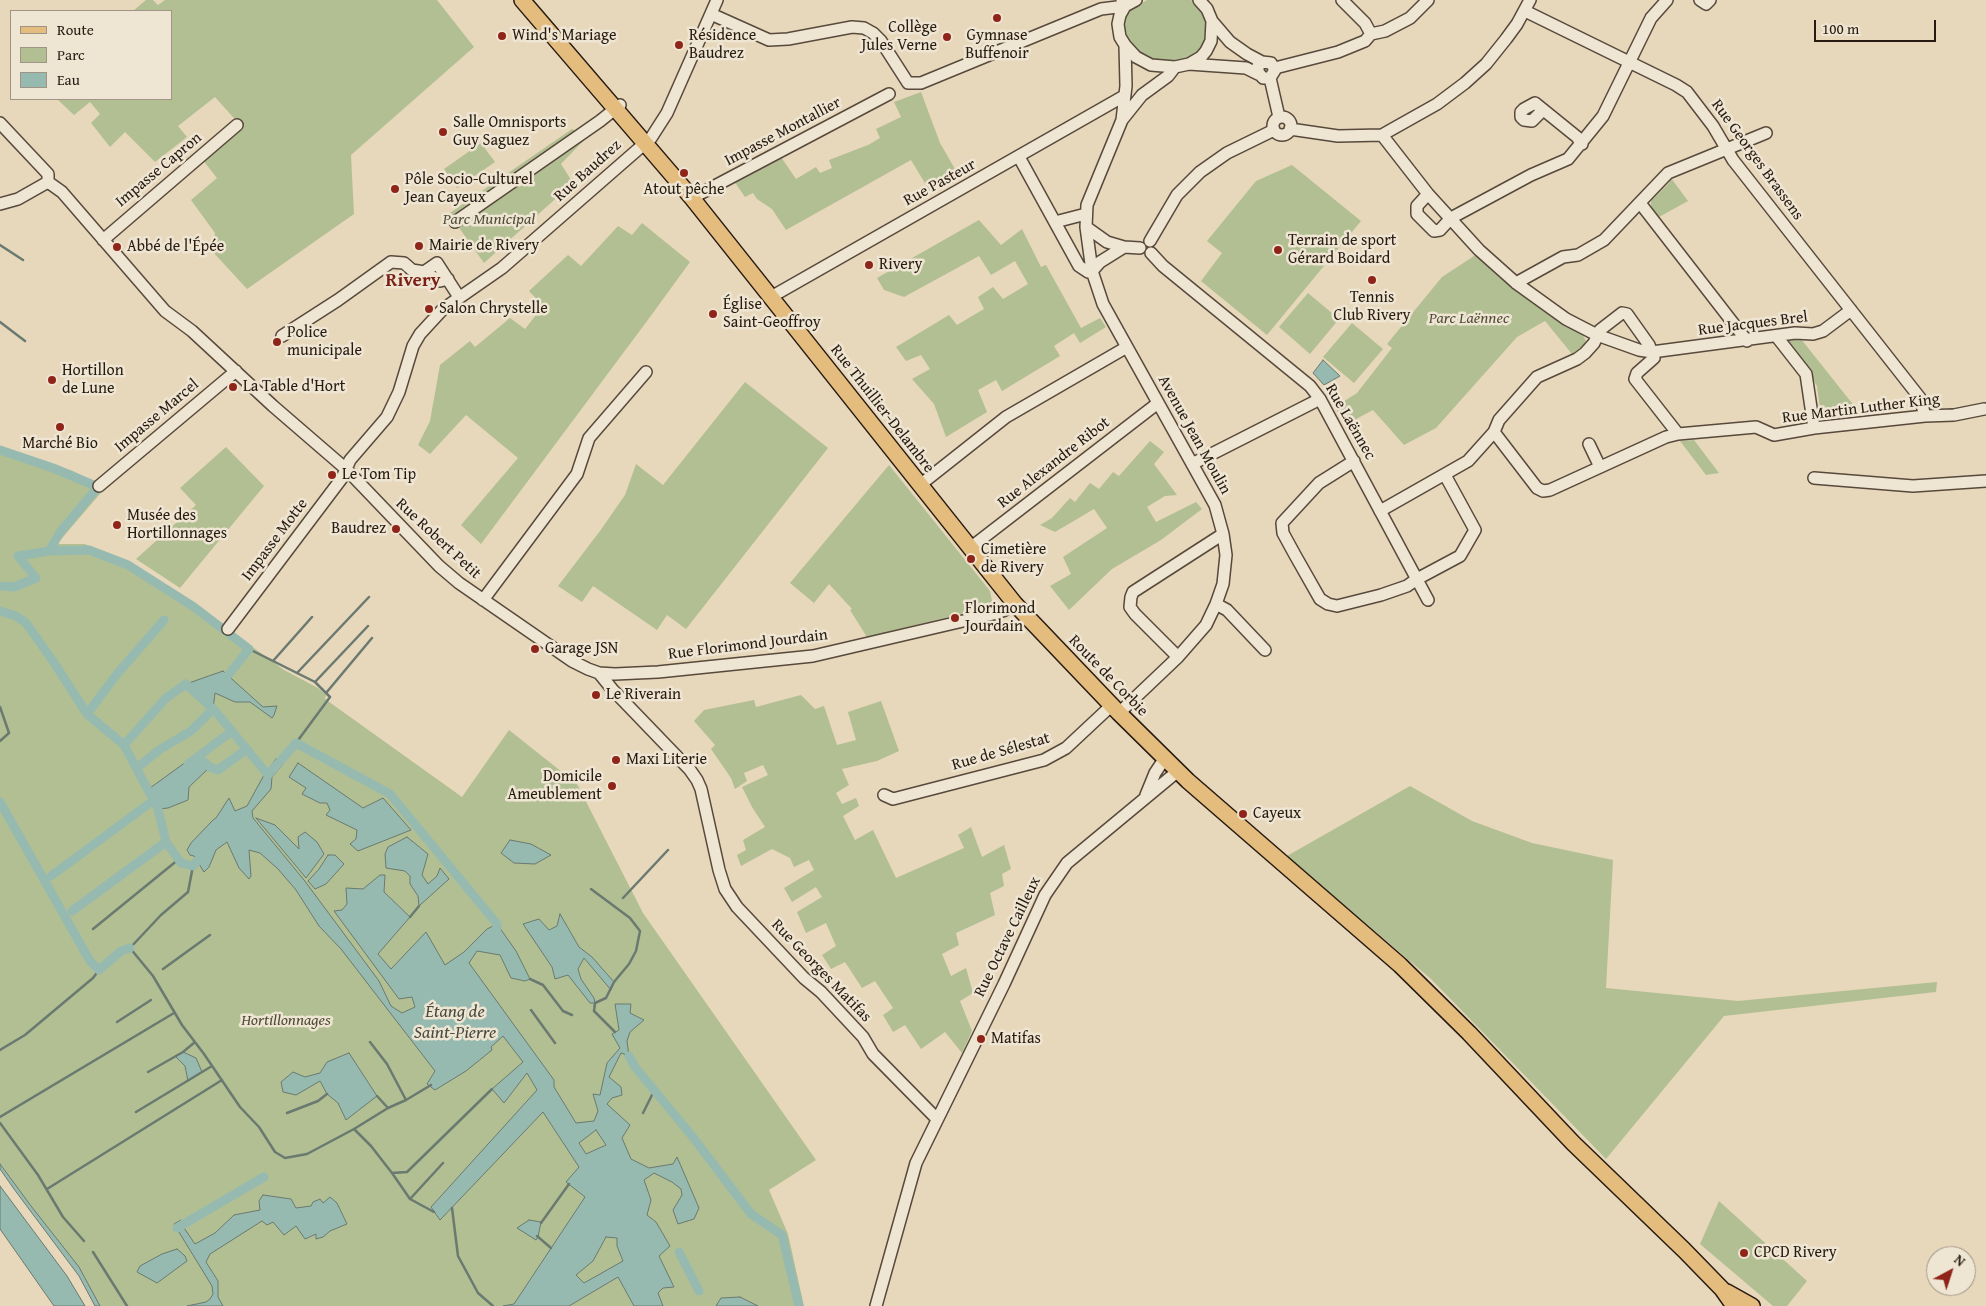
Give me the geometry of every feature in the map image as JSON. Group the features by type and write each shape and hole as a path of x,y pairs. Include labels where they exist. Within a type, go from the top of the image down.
{"main road":[{"name":"Rue Thuillier-Delambre","path":"522,0 617,107 645,144 692,198 1015,604"},
{"name":"Route de Corbie","path":"1015,604 1178,771 1400,965 1469,1033 1572,1143 1722,1289"},
{"path":"1722,1289 1734,1306"},
{"path":"1722,1289 1752,1306"}],"street":[{"path":"716,0 711,14 769,40 788,39 852,28 864,28 881,41 908,83 921,83 1101,9 1128,2"},
{"path":"1189,64 1206,51 1212,35 1212,21 1207,4 1199,0"},
{"path":"1342,0 1365,23 1371,34"},
{"path":"1128,2 1120,15 1118,24 1120,37 1136,57 1143,62 1160,67 1175,68 1189,64 1246,68 1263,78 1272,73 1338,52 1365,41 1371,34 1386,31 1410,18 1428,0"},
{"path":"1290,129 1289,121 1284,117 1274,120 1274,130 1278,134 1284,134 1290,129 1338,136 1382,135 1437,104 1465,83 1491,58 1525,12 1530,0"},
{"path":"1428,194 1417,206 1418,214 1434,231 1440,230 1451,218 1528,177 1568,159 1603,116 1651,18 1667,0"},
{"path":"1700,0 1706,4 1710,0"},
{"name":"Rue Georges Brassens","path":"1525,12 1630,62 1686,92 1713,126 1726,149 1920,398 1925,416"},
{"name":"Rue Baudrez","path":"346,470 350,460 387,417 420,334 443,309 502,268 651,138 667,113 711,14"},
{"path":"1212,21 1230,42 1247,54 1262,62 1269,61 1279,117"},
{"path":"1122,120 1126,65 1125,45"},
{"path":"1258,74 1258,66 1262,62"},
{"path":"1122,120 1142,95 1168,76 1175,68"},
{"name":"Impasse Montallier","path":"692,198 889,94"},
{"name":"Rue Pasteur","path":"771,297 1124,96"},
{"path":"1539,106 1582,144"},
{"path":"454,222 617,107"},
{"name":"Avenue Jean Moulin","path":"1116,709 1178,657 1206,625 1216,604 1225,570 1226,555 1215,505 1103,304 1092,271 1086,227 1088,200 1122,120"},
{"name":"Rue Robert Petit","path":"0,122 23,148 43,179 62,192 165,310 192,331 346,470 439,566 459,583 572,661 599,673"},
{"name":"Impasse Capron","path":"103,240 237,125"},
{"path":"1086,227 1107,242 1124,247 1147,247 1177,195 1200,172 1227,153 1274,130"},
{"path":"1516,283 1563,256 1578,255 1604,240 1668,173 1766,133"},
{"name":"Rue Jacques Brel","path":"1382,135 1428,194 1479,250 1516,283 1566,319 1597,335 1639,350 1652,352 1747,341 1794,333 1813,334 1823,331 1851,310"},
{"path":"1019,157 1079,266 1088,272 1092,271 1100,262 1124,247"},
{"path":"0,204 27,196 43,179"},
{"path":"1640,203 1747,341"},
{"path":"1055,222 1086,214"},
{"name":"Rue Laënnec","path":"1147,247 1163,266 1304,381 1320,399 1428,600"},
{"path":"282,336 338,300 391,262 404,263 412,270 424,272 437,263 459,297"},
{"path":"1380,511 1468,461 1494,432 1499,420 1538,377 1577,359 1594,343 1600,330 1622,313 1627,314 1649,345 1654,358 1636,373 1635,379 1678,434"},
{"path":"1776,337 1806,374 1814,428"},
{"path":"920,485 1006,417 1127,347"},
{"name":"Impasse Marcel","path":"100,486 236,371"},
{"path":"483,600 577,474 589,438 646,372"},
{"path":"1192,464 1320,399"},
{"name":"Rue Alexandre Ribot","path":"970,548 1158,403"},
{"name":"Rue Martin Luther King","path":"1494,432 1537,488 1544,491 1550,490 1666,437 1678,434 1756,427 1774,435 1814,428 1984,410"},
{"path":"1589,444 1600,467"},
{"path":"1354,461 1319,483 1282,523 1283,533 1320,599 1328,604 1337,606 1381,596 1407,586 1417,578 1460,556 1475,530 1445,475"},
{"name":"Impasse Motte","path":"228,629 342,478 346,470"},
{"path":"1814,478 1913,486 1986,481"},
{"path":"1178,657 1135,614 1130,607 1131,597 1133,592 1222,534"},
{"name":"Rue Florimond Jourdain","path":"599,673 658,672 813,656 993,614 1015,604"},
{"path":"1216,604 1227,610 1265,650"},
{"name":"Rue Georges Matifas","path":"599,673 612,690 690,770 697,780 719,870 726,889 737,907 804,978 821,992 863,1037 873,1054 937,1119"},
{"name":"Rue de Sélestat","path":"884,795 893,799 1044,760 1066,748 1116,709"},
{"path":"1146,797 1155,773 1165,758"},
{"name":"Rue Octave Cailleux","path":"937,1119 1004,984 1045,895 1055,878 1067,863 1178,771"},
{"path":"876,1306 916,1163 937,1119"}],"green space":[{"path":"146,0 153,0 158,5 165,0 437,0 474,47 351,155 354,214 247,289 213,252 215,233 191,200 217,178 202,159 240,125 215,97 178,126 187,137 155,162 125,132 110,147 91,123 100,114 90,102 74,115 58,100 172,100 172,10 134,10"},
{"path":"1147,0 1191,0 1200,7 1209,28 1207,41 1198,53 1188,59 1173,63 1156,61 1139,54 1128,41 1124,21 1130,10"},
{"path":"921,92 940,143 959,176 931,193 911,160 786,230 772,209 757,199 753,193 745,197 734,181 781,157 796,179 816,167 820,173 832,168 829,160 868,145 880,138 876,129 901,117 894,102"},
{"name":"Parc Municipal","path":"572,129 587,137 561,164 573,183 484,263 450,213"},
{"path":"481,143 495,162 457,188 444,169"},
{"name":"Terrain de sport Gérard Boidard","path":"1292,165 1361,221 1267,335 1201,281 1222,253 1207,241 1256,181"},
{"path":"1671,178 1688,201 1659,217 1651,207 1651,201 1669,183"},
{"path":"979,220 1001,245 1022,229 1041,267 1046,265 1081,328 1100,318 1106,327 1080,343 1074,333 1054,346 1060,356 1002,391 996,380 978,390 987,412 946,437 934,404 912,379 930,369 921,355 906,361 896,347 949,315 957,325 984,309 978,297 993,287 1003,299 1028,284 1015,261 991,275 979,256 904,297 884,290 877,278"},
{"path":"642,223 690,262 481,544 461,525 518,458 466,415 430,454 418,445 430,421 440,365 470,341 475,347 510,318 525,329 543,306 529,291 568,255 581,266 618,226 632,235"},
{"name":"Parc Laënnec","path":"1477,254 1546,312 1582,334 1586,341 1584,345 1572,354 1545,321 1517,337 1436,428 1404,445 1373,410 1345,425 1335,407 1357,393 1392,348 1387,344 1442,277"},
{"path":"1308,293 1339,319 1310,354 1279,327"},
{"path":"1352,323 1383,349 1354,383 1323,357"},
{"path":"1801,339 1859,412 1833,416 1833,422 1826,423 1821,415 1817,386 1784,341"},
{"path":"745,382 828,448 686,629 667,615 657,630 593,586 582,602 558,586 625,495 636,464 663,485"},
{"path":"1694,440 1719,473 1706,475 1680,441"},
{"path":"1150,441 1164,452 1154,464 1177,495 1165,496 1147,507 1156,522 1196,502 1202,509 1161,540 1112,569 1069,610 1050,586 1071,574 1063,557 1107,528 1094,509 1055,532 1040,525 1052,518 1070,498 1075,502 1090,483 1099,489 1113,472 1119,476"},
{"name":"Hortillonnages","path":"0,446 73,471 105,488 57,544 85,544 126,562 232,632 284,670 318,688 326,695 325,699 462,797 509,730 577,784 643,913 816,1160 769,1190 788,1234 804,1306 98,1306 87,1282 0,1166"},
{"path":"226,447 264,486 180,588 136,559 196,505 180,488"},
{"path":"889,465 990,591 993,606 867,637 850,610 852,609 829,584 814,603 790,583"},
{"path":"801,695 815,709 824,706 837,745 856,740 848,712 881,701 899,751 877,761 842,769 849,785 836,793 842,804 856,798 859,806 843,816 855,840 873,830 896,878 964,848 958,835 971,827 982,857 1004,845 1011,869 1002,874 1004,886 990,893 995,915 956,933 959,945 942,954 951,976 966,968 973,993 960,1001 972,1031 962,1053 945,1032 921,1049 905,1025 893,1032 883,1015 893,1008 875,981 862,988 845,962 831,969 822,955 836,946 826,923 806,933 797,912 822,897 816,887 792,902 784,888 814,870 809,860 794,867 790,858 772,849 741,866 737,855 746,850 743,840 765,827 742,787 768,775 763,765 744,773 747,781 735,789 731,778 711,749 715,745 694,721 704,710 754,700 756,707"},
{"path":"1410,786 1472,821 1532,843 1613,860 1606,988 1738,1001 1937,982 1936,992 1724,1016 1606,1159 1431,979 1287,856"},
{"name":"CPCD Rivery","path":"1719,1201 1807,1281 1787,1306 1773,1306 1700,1244"}],"water":[{"path":"1323,360 1340,376 1324,385 1313,373"},
{"path":"223,671 263,707 277,706 272,718 250,702 235,702 215,693 213,709 186,684"},
{"path":"197,754 210,767 189,787 188,800 168,808 158,809 150,793 150,788"},
{"name":"Étang de Saint-Pierre","path":"276,759 283,764 272,777 271,789 252,811 253,818 304,880 379,981 391,1006 402,1013 415,1007 412,997 399,999 334,911 342,910 347,904 346,888 363,889 380,875 385,875 384,892 410,917 378,954 391,969 426,932 445,965 464,952 487,929 497,924 516,951 530,979 525,981 511,978 500,955 477,951 469,963 554,1080 554,1087 576,1123 594,1121 598,1111 593,1094 600,1095 607,1063 620,1048 612,1034 619,1030 615,1004 631,1004 630,1013 644,1020 630,1032 627,1041 629,1056 621,1053 609,1077 621,1087 622,1095 612,1098 607,1104 630,1125 622,1138 631,1159 649,1168 673,1164 677,1157 699,1208 694,1219 678,1224 673,1210 682,1195 681,1189 654,1173 644,1180 651,1200 647,1215 656,1222 670,1246 659,1256 674,1287 663,1288 658,1293 663,1306 634,1306 618,1277 569,1306 503,1306 514,1304 585,1197 566,1182 579,1167 543,1112 440,1220 431,1207 537,1090 527,1073 504,1103 492,1089 523,1062 503,1036 491,1047 492,1050 466,1071 435,1090 427,1084 435,1071 341,949 319,926 296,890 278,869 260,853 249,850 251,876 249,879 239,868 227,842 216,850 209,867 204,872 194,856 190,855 187,850 191,843 216,818 229,798 235,811 247,806 264,775","holes":["596,1130 606,1145 586,1154 579,1143","606,1237 617,1238 617,1246 623,1261 584,1283 576,1275 593,1261"]},
{"path":"298,763 363,808 383,798 411,830 358,851 350,844 356,839 357,830 326,815 330,810 327,803 320,803 302,794 306,788 289,777"},
{"path":"256,818 275,825 299,849 298,837 305,832 317,842 324,854 306,878"},
{"path":"407,837 428,854 422,875 428,884 437,876 440,868 449,879 419,906 418,896 410,884 410,876 405,871 386,868 385,854 388,847"},
{"path":"510,840 531,844 551,855 535,864 514,863 501,853"},
{"path":"328,855 335,855 344,864 326,884 315,889 308,881"},
{"path":"560,914 579,947 592,957 614,982 611,990 584,958 578,969 581,979 594,998 595,1003 590,1003 568,975 555,979 552,967 523,924 539,919 549,930 557,926"},
{"path":"183,1052 196,1058 202,1072 188,1081 185,1066 175,1056"},
{"path":"349,1053 377,1096 346,1120 338,1103 327,1094 320,1081 296,1095 283,1092 281,1082 293,1072 305,1077 320,1073 327,1062"},
{"path":"0,1164 79,1267 100,1306 95,1306 79,1276 14,1189 0,1169"},
{"path":"0,1186 67,1276 85,1306 54,1306 0,1229"},
{"path":"263,1195 291,1199 296,1208 311,1206 313,1202 320,1199 323,1203 330,1197 337,1203 347,1224 330,1231 323,1237 316,1239 316,1234 305,1239 296,1226 284,1235 273,1222 267,1225 262,1221 210,1254 206,1262 218,1281 218,1297 223,1306 187,1306 206,1302 210,1299 213,1294 212,1286 174,1224 181,1220 182,1225 195,1244 215,1233 234,1215 260,1210 259,1201"},
{"path":"529,1220 541,1222 536,1240 517,1228"},
{"path":"177,1249 185,1256 187,1261 157,1283 137,1272 140,1266 162,1254"},
{"path":"740,1297 758,1306 716,1306 721,1298"}],"waterway":[{"path":"0,245 23,260"},
{"path":"0,322 25,341"},
{"path":"0,450 53,468 98,487 61,531 49,551"},
{"path":"0,586 14,587 36,578 18,556 49,551 89,550 128,565 194,607 249,649 221,684"},
{"path":"297,673 369,597"},
{"path":"0,611 16,616 26,623 87,714 124,745 166,698 186,684 216,712 268,775 296,743 390,794 497,924 494,934"},
{"path":"273,661 312,617"},
{"path":"87,714 117,674 164,620"},
{"path":"315,682 368,626"},
{"path":"326,693 372,638"},
{"path":"249,649 315,682 330,697 296,743"},
{"path":"0,707 9,733 0,741"},
{"path":"137,768 159,750 191,731 213,709"},
{"path":"188,764 232,731"},
{"path":"124,745 158,809 166,842 181,863 193,866 204,853"},
{"path":"198,757 210,767 218,770 247,749"},
{"path":"51,876 154,800"},
{"path":"0,802 90,961 99,970 121,951 130,948"},
{"path":"72,911 166,842"},
{"path":"623,898 668,850"},
{"path":"93,929 179,859"},
{"path":"193,866 188,892 161,915 130,948 153,976 182,1025 240,1107 259,1127 275,1152 285,1158 307,1154 431,1085"},
{"path":"591,889 630,918 640,931 636,951 629,964 614,982 606,998 595,1003 594,1011 615,1032"},
{"path":"410,917 419,906"},
{"path":"163,969 210,935"},
{"path":"0,1050 25,1035 93,978 99,970"},
{"path":"530,979 543,985 563,1011 572,1015"},
{"path":"117,1022 151,1000"},
{"path":"531,1010 555,1043"},
{"path":"0,1117 174,1013"},
{"path":"148,1072 183,1052 195,1042"},
{"path":"370,1042 387,1064 406,1100"},
{"path":"629,1056 635,1067 692,1136 751,1214 782,1235 799,1306"},
{"path":"136,1112 212,1066"},
{"path":"47,1189 222,1080"},
{"path":"354,1129 371,1146 392,1173 407,1172 492,1089"},
{"path":"643,1113 654,1091"},
{"path":"287,1113 318,1101 327,1094"},
{"path":"377,1096 388,1108"},
{"path":"0,1123 38,1175 63,1217 84,1241"},
{"path":"410,1199 443,1163"},
{"path":"392,1173 410,1199 434,1212"},
{"path":"177,1228 264,1177"},
{"path":"541,1223 569,1184"},
{"path":"452,1208 458,1256 478,1293 493,1306"},
{"path":"537,1236 551,1248"},
{"path":"93,1252 127,1306"},
{"path":"679,1252 699,1291"}],"place":[{"name":"Gymnase Buffenoir","path":"997,18"},
{"name":"Wind's Mariage","path":"502,36"},
{"name":"Collège Jules Verne","path":"947,37"},
{"name":"Résidence Baudrez","path":"679,45"},
{"name":"Salle Omnisports Guy Saguez","path":"443,132"},
{"name":"Atout pêche","path":"684,173"},
{"name":"Pôle Socio-Culturel Jean Cayeux","path":"395,189"},
{"name":"Mairie de Rivery","path":"419,246"},
{"name":"Abbé de l'Épée","path":"117,247"},
{"name":"Terrain de sport Gérard Boidard","path":"1278,250"},
{"name":"Rivery","path":"869,265"},
{"name":"Tennis Club Rivery","path":"1372,280"},
{"name":"Salon Chrystelle","path":"429,309"},
{"name":"Église Saint-Geoffroy","path":"713,314"},
{"name":"Police municipale","path":"277,342"},
{"name":"Hortillon de Lune","path":"52,380"},
{"name":"La Table d'Hort","path":"233,387"},
{"name":"Marché Bio","path":"60,427"},
{"name":"Le Tom Tip","path":"332,475"},
{"name":"Musée des Hortillonnages","path":"117,525"},
{"name":"Baudrez","path":"396,529"},
{"name":"Cimetière de Rivery","path":"971,559"},
{"name":"Florimond Jourdain","path":"955,618"},
{"name":"Garage JSN","path":"535,649"},
{"name":"Le Riverain","path":"596,695"},
{"name":"Maxi Literie","path":"616,760"},
{"name":"Domicile Ameublement","path":"612,786"},
{"name":"Cayeux","path":"1243,814"},
{"name":"Matifas","path":"981,1039"},
{"name":"CPCD Rivery","path":"1744,1253"}],"district":[{"name":"Rivery","path":"413,281"}]}
